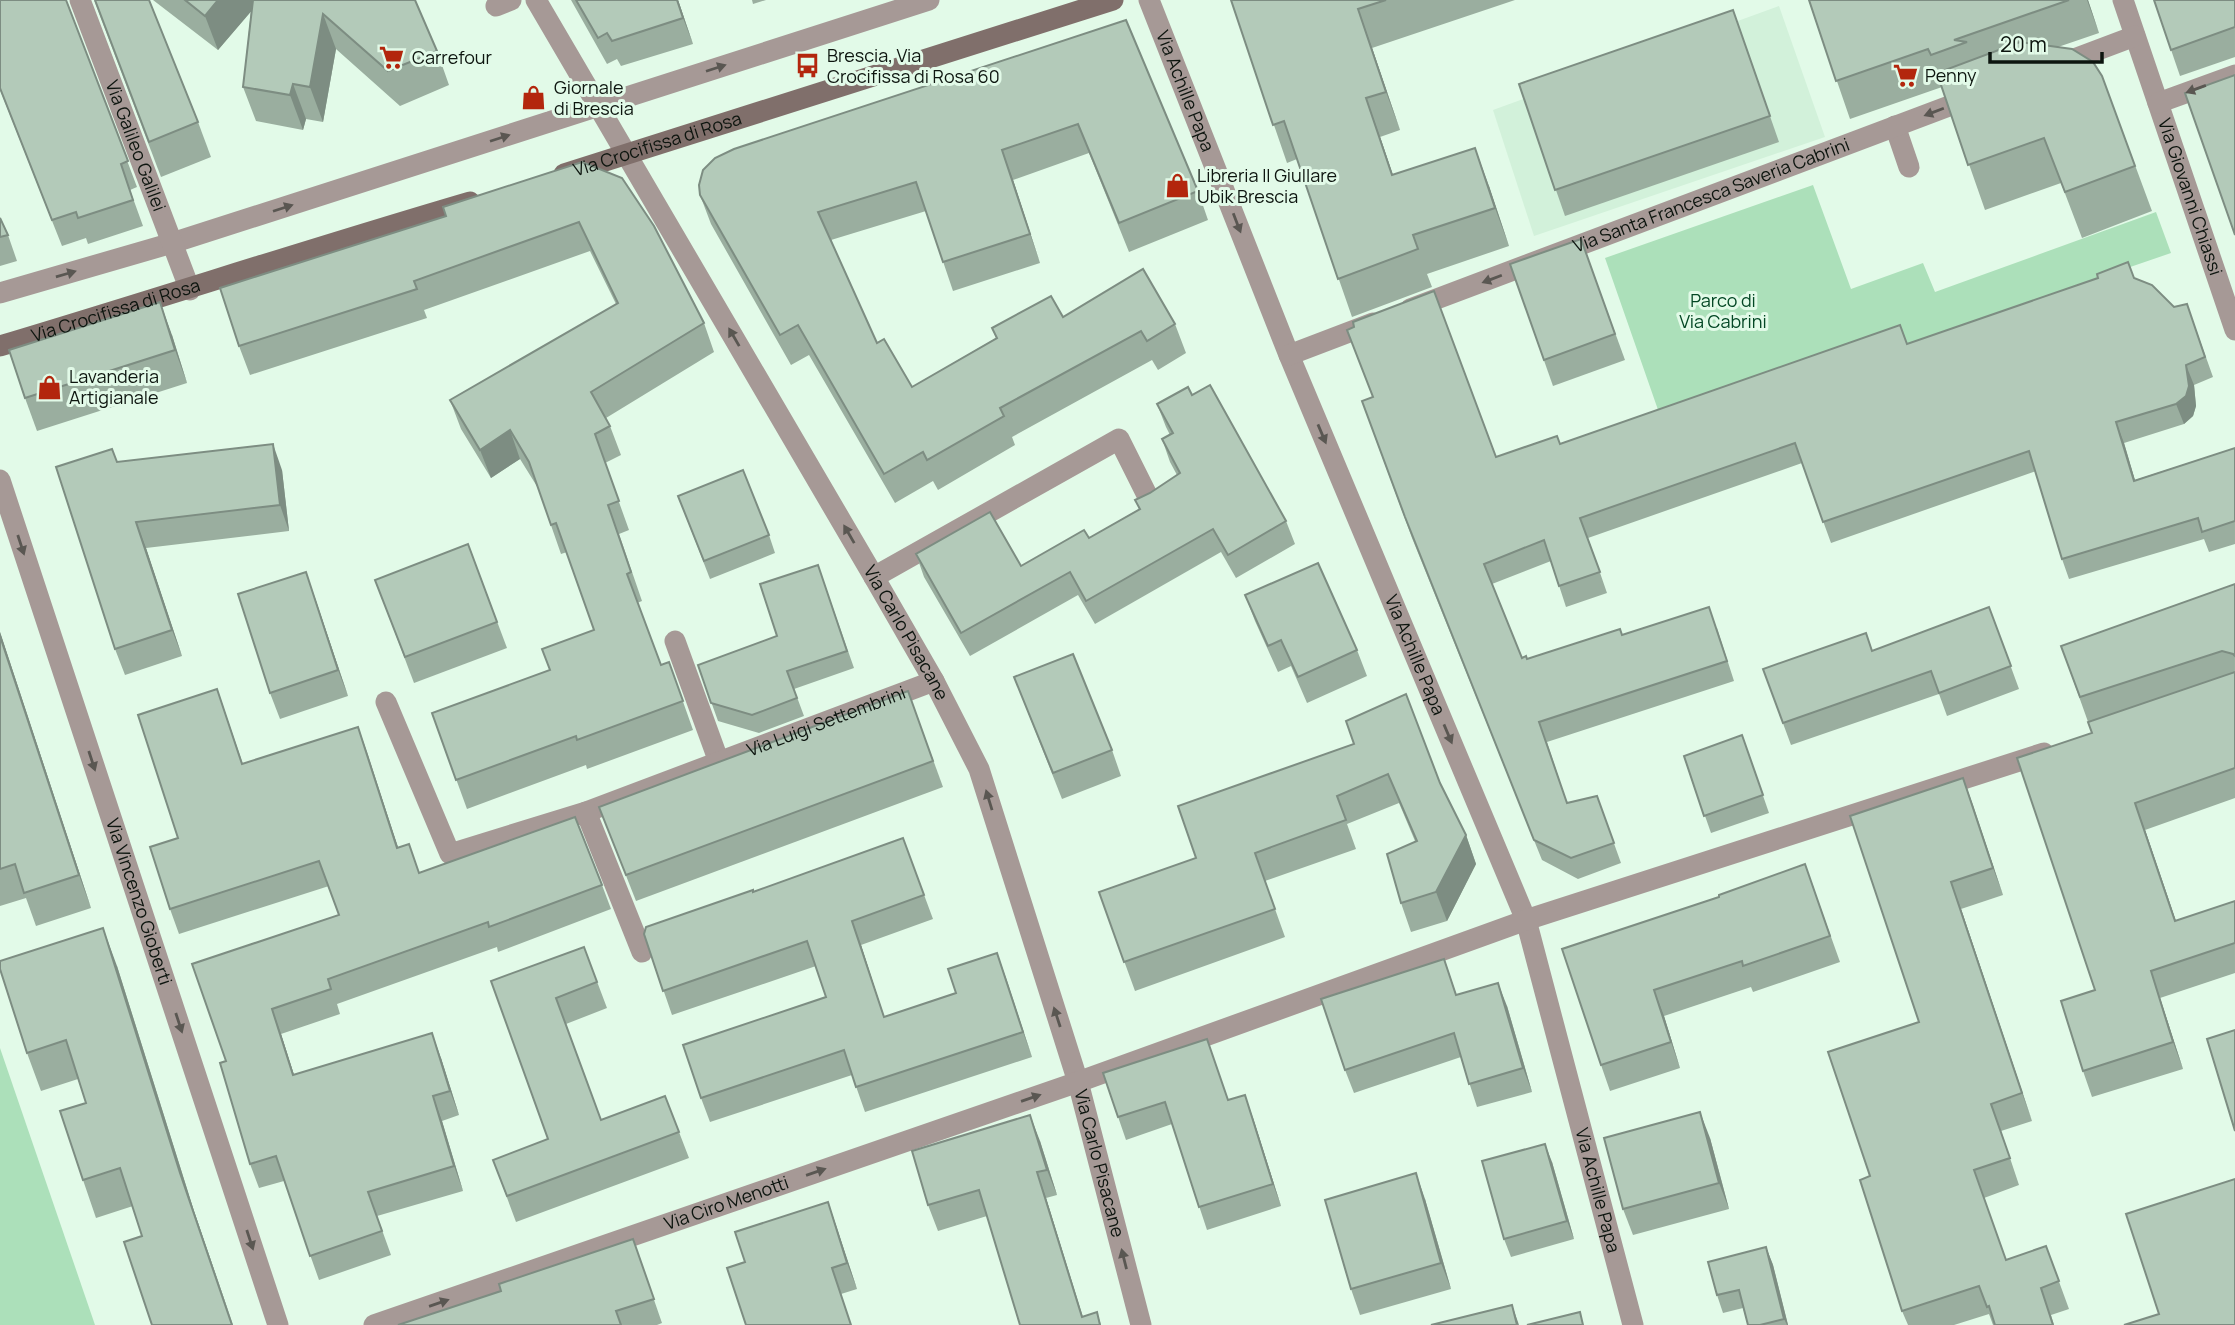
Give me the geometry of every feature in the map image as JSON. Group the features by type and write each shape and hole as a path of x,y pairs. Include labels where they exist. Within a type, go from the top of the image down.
{"street":[{"name":"Via Galileo Galilei","path":"80,0 190,290"},
{"name":"Via Carlo Pisacane","path":"536,0 934,681 979,769 1078,1082 1140,1325"},
{"path":"0,293 172,243 929,0"},
{"name":"Via Crocifissa di Rosa","path":"546,179 1113,0"},
{"name":"Via Achille Papa","path":"1149,0 1289,355 1526,920 1633,1325"},
{"name":"Via Giovanni Chiassi","path":"2123,0 2235,330"},
{"path":"2034,74 2135,36"},
{"name":"Via Giovanni Chiassi","path":"2158,103 2235,75"},
{"name":"Via Santa Francesca Saveria Cabrini","path":"1289,355 1996,88"},
{"path":"1895,127 1909,167"},
{"name":"Via Crocifissa di Rosa","path":"0,346 190,290 300,252 494,195"},
{"path":"874,577 1119,439 1152,505"},
{"name":"Via Vincenzo Gioberti","path":"0,480 278,1325"},
{"path":"675,641 719,762"},
{"name":"Via Luigi Settembrini","path":"386,702 450,854 586,812 934,681"},
{"name":"Via Ciro Menotti","path":"374,1325 1078,1082 1526,920 2064,746"},
{"path":"586,812 642,952"}],"shaded area":[{"path":"1779,6 1825,137 1534,236 1493,110"}],"green space":[{"name":"Parco di Via Cabrini","path":"1813,185 1851,289 1923,263 1935,292 2156,212 2171,253 1664,427 1605,258"},
{"path":"0,1048 95,1325 0,1325"}],"building":[{"path":"0,0 66,0 128,161 121,164 133,200 78,218 76,212 52,220 0,88"},
{"path":"95,0 149,0 198,122 149,142"},
{"path":"185,0 218,0 205,16"},
{"path":"253,0 415,0 437,51 388,71 323,14 310,87 293,84 290,95 243,87"},
{"path":"576,0 677,0 683,18 612,41 607,33 598,38"},
{"path":"1231,0 1386,0 1358,9 1386,92 1366,98 1392,175 1475,148 1495,208 1413,235 1418,249 1338,279 1284,121 1273,125"},
{"path":"1809,0 2069,0 1954,40 1967,42 1931,55 1928,49 1836,81"},
{"path":"2154,0 2235,0 2235,27 2171,50"},
{"path":"1733,10 1770,116 1555,190 1519,84"},
{"path":"1126,20 1198,191 1119,223 1078,124 1002,150 1030,234 943,262 916,182 818,212 877,343 884,339 912,387 997,338 992,328 1051,296 1063,317 1143,269 1175,324 1147,341 1141,331 1000,408 1004,416 927,460 923,452 884,474 798,325 780,335 700,195 699,185 703,170 715,158 734,149"},
{"path":"2020,42 2072,49 2093,62 2102,76 2135,166 2065,192 2044,138 1968,165 1937,73"},
{"path":"2235,75 2235,235 2185,93"},
{"path":"582,162 622,178 654,226 704,323 591,392 610,426 595,434 619,501 608,505 631,572 627,574 661,665 669,662 683,701 577,740 576,736 456,780 432,713 550,670 542,649 594,630 556,523 551,525 529,462 510,430 480,450 450,400 618,303 579,222 414,281 417,289 239,346 220,288 446,216 443,207"},
{"path":"0,218 8,235 0,237"},
{"path":"1581,239 1615,334 1544,360 1510,264"},
{"path":"2128,262 2134,278 2152,285 2174,307 2187,304 2205,357 2186,365 2189,386 2186,396 2176,404 2116,422 2134,481 2235,448 2235,521 2202,532 2198,518 2062,559 2029,451 1823,522 1795,443 1580,518 1600,572 1559,586 1544,540 1484,564 1522,658 1526,656 1527,659 1620,629 1622,635 1709,607 1727,661 1539,722 1567,803 1597,796 1614,843 1571,858 1534,840 1405,517 1362,401 1373,397 1347,330 1354,327 1353,322 1434,291 1496,457 1557,436 1560,444 1900,325 1907,344 2098,278 2097,274"},
{"path":"160,302 175,350 25,398 9,350"},
{"path":"1210,385 1286,521 1228,555 1213,529 1086,601 1070,572 961,633 916,554 990,512 1021,566 1084,530 1089,538 1140,509 1135,500 1180,473 1162,439 1173,433 1157,404 1188,387 1192,395"},
{"path":"273,444 280,505 136,522 172,630 115,649 56,467 112,449 117,462"},
{"path":"743,470 769,535 704,561 678,496"},
{"path":"468,544 497,622 405,657 375,580"},
{"path":"1318,563 1357,650 1298,677 1281,640 1268,646 1245,595"},
{"path":"818,565 847,651 787,671 797,698 752,715 711,703 698,665 777,636 760,584"},
{"path":"306,572 338,670 270,693 238,594"},
{"path":"2235,584 2235,656 2222,651 2080,697 2061,646"},
{"path":"1989,607 2011,666 1939,693 1931,671 1783,723 1763,669 1866,633 1872,651"},
{"path":"0,636 79,875 24,893 15,864 0,869"},
{"path":"1073,654 1112,750 1053,773 1014,677"},
{"path":"2235,672 2235,768 2135,803 2175,921 2235,901 2235,943 2151,971 2173,1042 2083,1071 2061,1001 2095,990 2017,758 2092,733 2088,722"},
{"path":"217,689 242,764 358,727 397,848 409,844 419,873 575,817 602,885 489,927 488,922 328,979 331,989 272,1009 293,1075 432,1033 450,1091 433,1096 454,1166 368,1192 382,1231 310,1256 276,1156 250,1164 220,1063 226,1061 192,964 339,915 319,861 170,909 150,847 178,838 138,715"},
{"path":"908,691 933,761 626,875 599,807"},
{"path":"1406,694 1440,783 1466,835 1436,892 1401,903 1387,854 1417,841 1388,774 1337,796 1346,820 1255,853 1275,909 1124,962 1099,892 1196,858 1178,806 1354,744 1346,721"},
{"path":"1742,735 1763,795 1704,816 1684,756"},
{"path":"1963,778 1993,868 1951,882 2022,1093 1991,1104 2010,1158 1974,1170 2006,1260 2046,1246 2059,1281 2041,1288 2053,1325 1995,1325 1979,1286 1902,1311 1860,1180 1870,1176 1828,1052 1919,1022 1850,816"},
{"path":"903,838 924,895 852,921 884,1017 956,993 948,969 997,953 1023,1032 856,1087 844,1050 701,1098 683,1045 826,997 807,941 663,991 644,934 646,927"},
{"path":"1805,864 1830,936 1743,966 1742,961 1654,990 1671,1042 1601,1065 1562,949 1719,897"},
{"path":"103,928 180,1173 232,1325 152,1325 124,1242 142,1236 120,1168 83,1180 60,1111 86,1103 66,1040 27,1053 0,969 0,961"},
{"path":"584,947 597,982 556,998 601,1120 665,1096 679,1132 507,1196 493,1160 548,1139 491,981"},
{"path":"1444,959 1456,995 1498,983 1523,1068 1469,1084 1454,1033 1345,1070 1321,999"},
{"path":"2235,1030 2235,1131 2207,1039"},
{"path":"1207,1039 1228,1100 1245,1095 1273,1184 1199,1207 1165,1102 1118,1117 1103,1073"},
{"path":"1700,1112 1719,1183 1623,1209 1604,1138"},
{"path":"1030,1115 1047,1170 1037,1172 1082,1317 1097,1312 1100,1325 1020,1325 979,1190 928,1205 912,1151"},
{"path":"1545,1144 1567,1221 1504,1239 1482,1161"},
{"path":"1416,1173 1441,1263 1351,1289 1325,1200"},
{"path":"2235,1179 2235,1325 2124,1325 2159,1314 2126,1214"},
{"path":"828,1202 847,1263 832,1268 851,1325 746,1325 727,1268 745,1262 735,1232"},
{"path":"633,1239 654,1299 616,1311 621,1325 398,1325 501,1291 499,1284"},
{"path":"1766,1247 1784,1319 1748,1325 1739,1290 1717,1295 1708,1262"},
{"path":"1512,1305 1517,1325 1431,1325"},
{"path":"1580,1312 1583,1325 1527,1325"}],"place":[{"name":"Carrefour","path":"392,58"},
{"name":"Brescia, Via Crocifissa di Rosa 60","path":"807,66"},
{"name":"Penny","path":"1905,76"},
{"name":"Giornale di Brescia","path":"534,98"},
{"name":"Libreria Il Giullare Ubik Brescia","path":"1177,186"},
{"name":"Lavanderia Artigianale","path":"49,387"}]}
